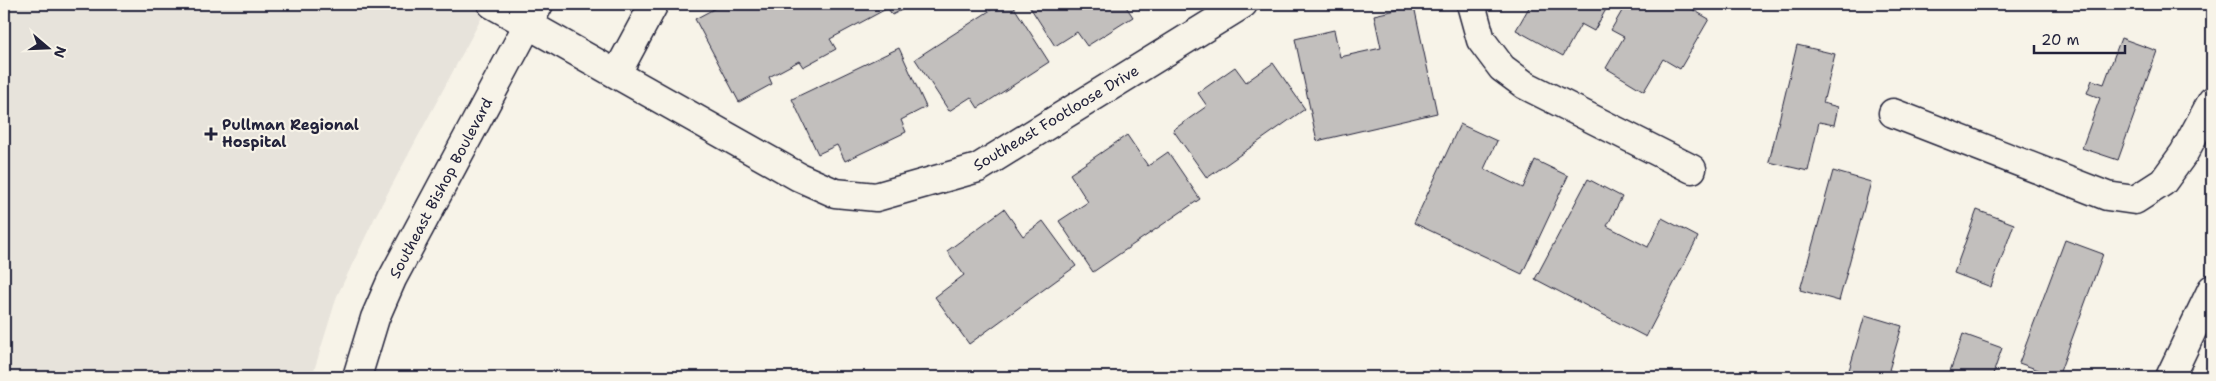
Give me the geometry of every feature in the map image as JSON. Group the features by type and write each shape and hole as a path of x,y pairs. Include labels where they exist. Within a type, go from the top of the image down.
{"street":[{"name":"Southeast Footloose Drive","path":"492,4 534,14 617,74 799,177 835,193 876,197 978,168 1243,4"},
{"path":"617,74 654,4"},
{"path":"1471,4 1481,40 1502,68 1525,85 1692,169"},
{"name":"Southeast Bishop Boulevard","path":"357,377 375,318 392,279 534,14"},
{"path":"1893,113 2107,196 2135,200 2163,182 2184,153 2212,101"},
{"path":"2170,377 2212,290"}],"shaded area":[{"name":"Pullman Regional Hospital","path":"4,4 489,4 376,215 337,296 312,377 4,377"}],"building":[{"path":"723,4 913,4 892,15 888,8 830,39 836,49 803,67 799,61 769,77 772,84 739,102 695,19"},
{"path":"1000,4 1012,4 1049,62 978,108 971,97 949,111 915,59"},
{"path":"1028,4 1128,4 1125,5 1133,17 1087,46 1077,32 1055,46"},
{"path":"1531,4 1609,4 1594,31 1581,24 1563,56 1516,30"},
{"path":"1626,4 1683,4 1709,19 1680,69 1663,59 1644,91 1606,68 1624,37 1611,30"},
{"path":"1414,6 1437,113 1317,141 1295,39 1334,30 1340,57 1381,48 1374,15"},
{"path":"2121,38 2157,51 2118,160 2082,148 2100,98 2087,93 2092,80 2104,84"},
{"path":"1797,45 1835,54 1823,103 1838,107 1834,125 1819,122 1808,171 1769,162"},
{"path":"899,48 926,107 901,120 906,132 845,161 837,145 818,154 792,99"},
{"path":"1273,63 1305,109 1207,178 1173,130 1207,106 1198,93 1235,67 1246,82"},
{"path":"1460,124 1497,141 1484,169 1523,188 1535,160 1568,176 1522,274 1414,223"},
{"path":"1127,135 1148,166 1168,152 1200,199 1093,272 1059,221 1088,202 1070,174"},
{"path":"1833,171 1871,182 1839,301 1800,290"},
{"path":"1588,179 1622,197 1607,226 1648,247 1662,218 1698,237 1646,337 1535,279"},
{"path":"1004,209 1023,236 1043,221 1076,266 969,344 935,297 964,275 947,251"},
{"path":"1977,210 2014,224 1991,287 1954,273"},
{"path":"2065,240 2103,254 2058,377 2019,363"},
{"path":"1865,315 1902,326 1889,370 1905,374 1904,377 1847,377"},
{"path":"1963,334 2002,348 1992,377 1948,377"}],"place":[{"name":"Pullman Regional Hospital","path":"211,134"}]}
